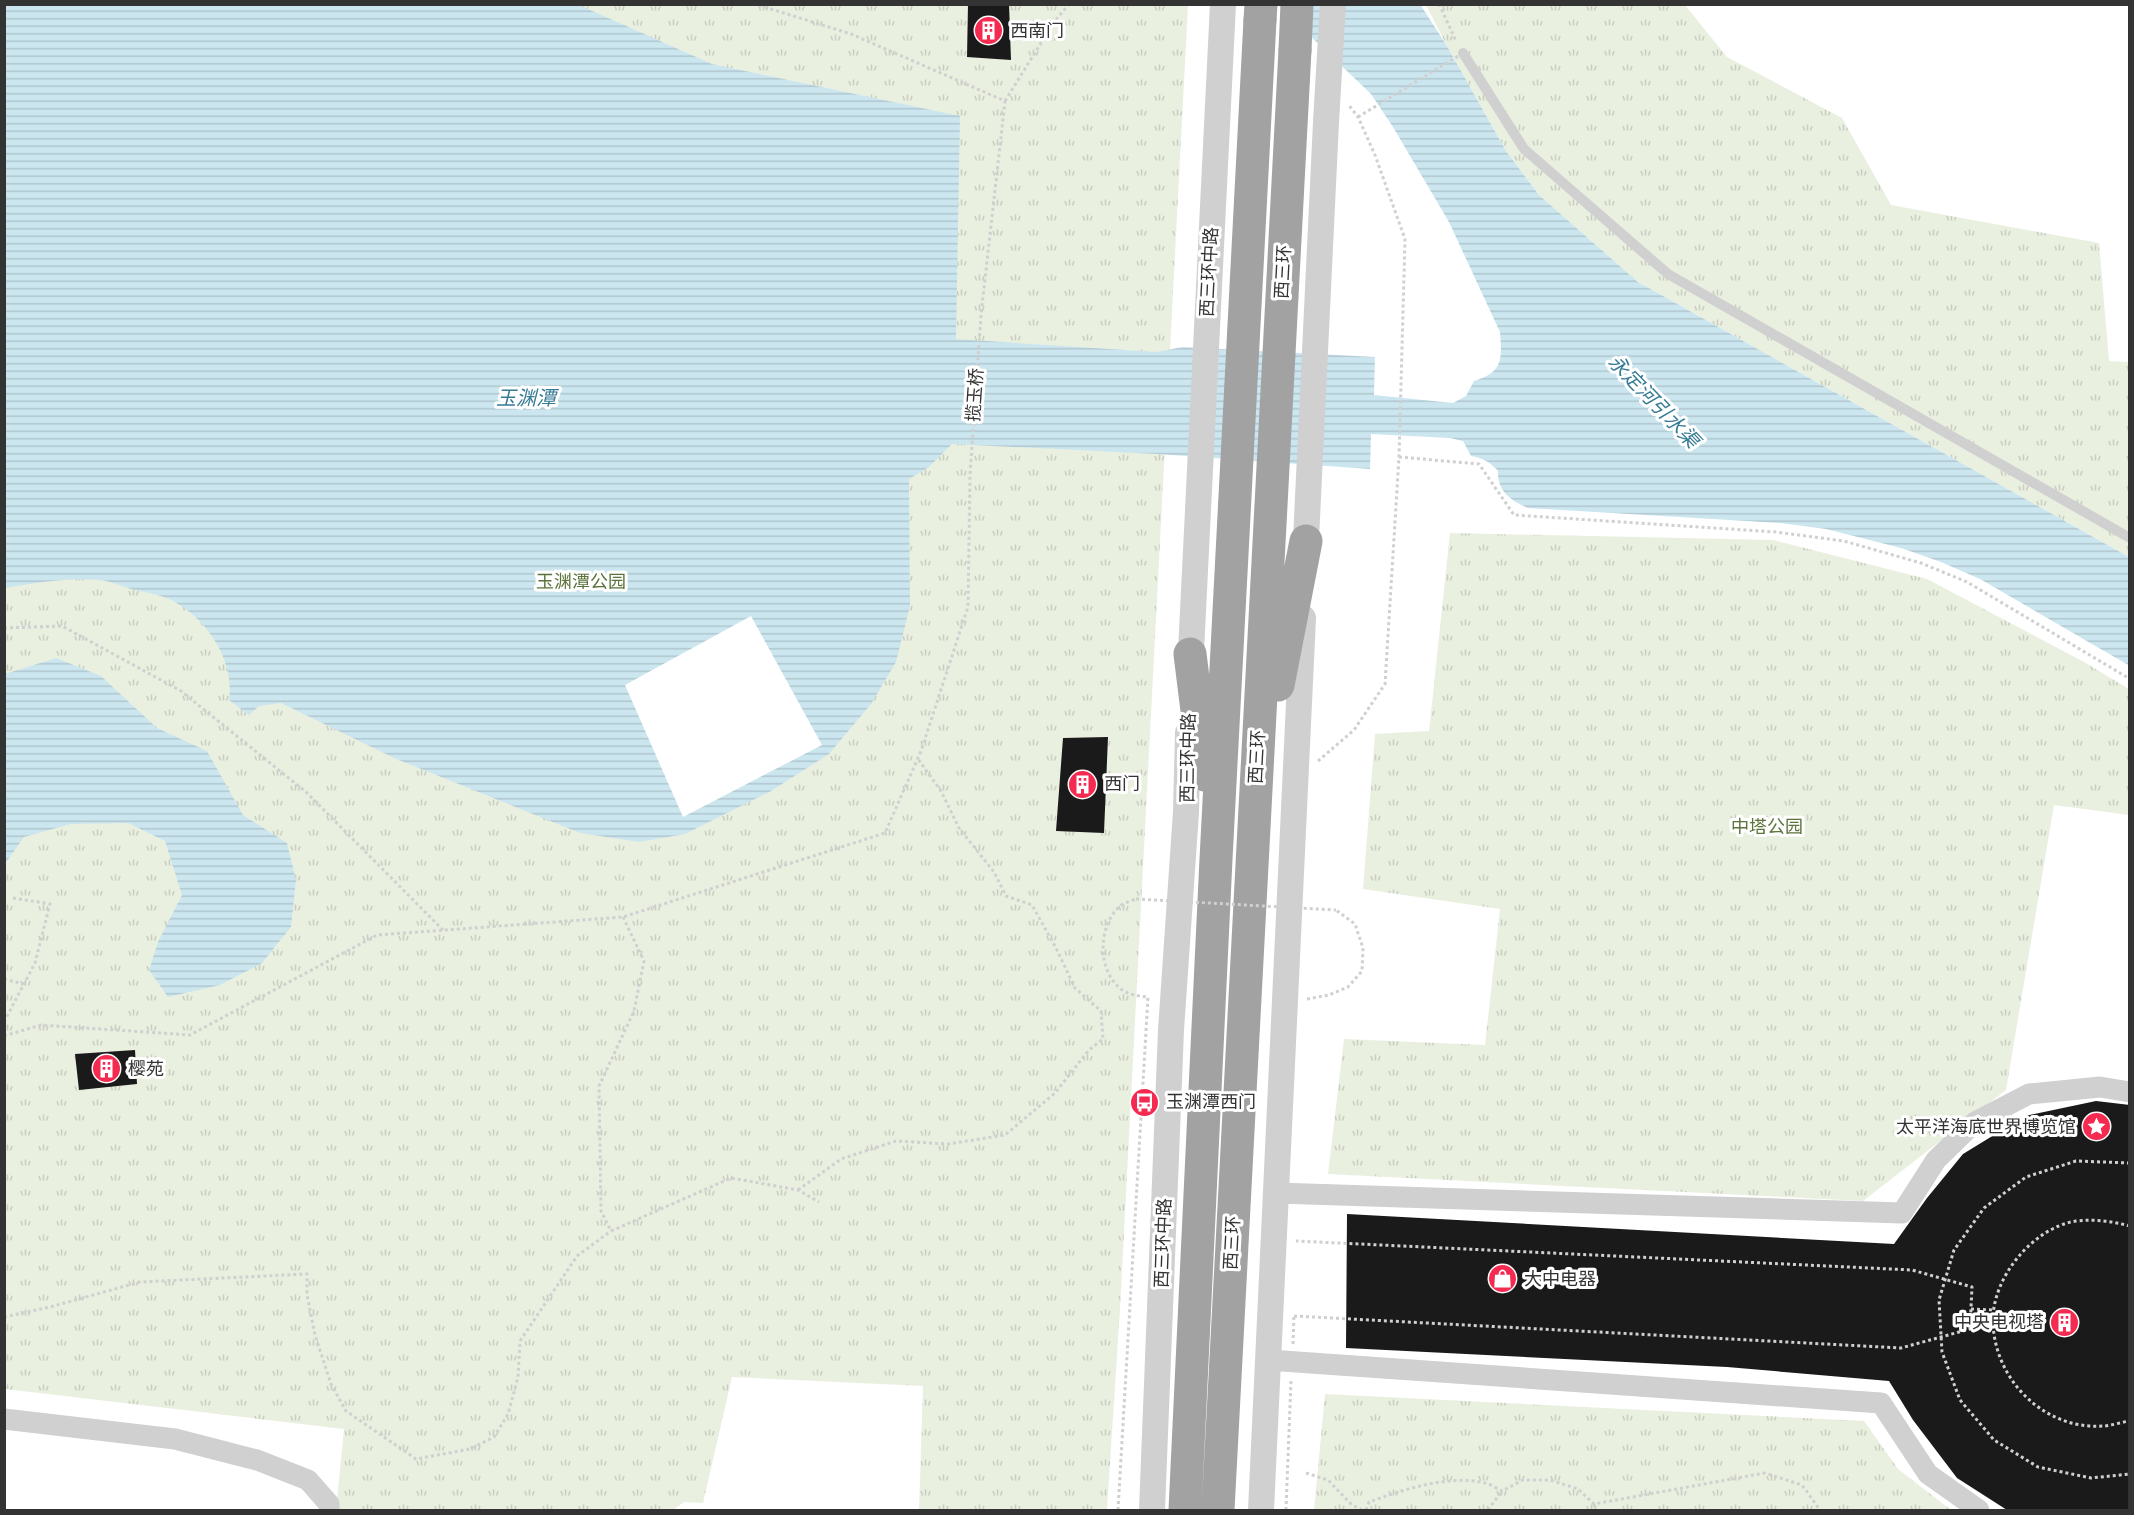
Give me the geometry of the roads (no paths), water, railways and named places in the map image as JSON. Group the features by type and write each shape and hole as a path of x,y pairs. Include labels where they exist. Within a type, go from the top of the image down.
{"highway":[{"name":"西三环","path":"1218,1510 1297,4"},
{"name":"西三环","path":"1185,1510 1216,859 1261,12"},
{"path":"1254,801 1306,540"},
{"path":"1190,654 1216,859"}],"street":[{"name":"西三环中路","path":"1152,1510 1171,1030 1186,812 1190,654 1223,4"},
{"path":"1261,1510 1333,4"},
{"path":"1276,1193 1902,1213 1936,1160 1975,1122 2029,1094 2100,1087 2130,1092"},
{"path":"1268,1359 1881,1403 1928,1474 1979,1510"},
{"path":"4,1419 175,1439 257,1460 308,1480 329,1504 329,1510"}],"lane":[{"path":"1463,53 1524,149 1668,274 2130,538"}],"water":[{"name":"玉渊潭","path":"1420,4 1447,46 1506,151 1539,195 1638,282 2129,557 2130,666 1980,579 1901,548 1826,529 1780,523 1528,508 1506,494 1500,484 1498,471 1492,465 1483,459 1471,456 1463,441 1450,438 1371,434 1370,469 1157,454 952,444 929,467 909,479 910,606 896,662 871,704 829,754 771,791 685,834 639,842 580,833 394,758 281,703 259,706 249,715 229,700 230,685 227,670 223,655 215,641 196,617 166,598 108,581 88,579 40,582 5,588 5,5 579,5 712,64 960,116 956,339 1156,352 1183,347 1375,357 1374,395 1453,403 1466,396 1474,381 1491,373 1499,364 1500,332 1449,222 1371,94 1278,5"},
{"path":"56,658 101,676 157,728 207,751 243,815 287,843 296,880 291,927 262,963 220,985 168,997 149,970 158,942 182,895 165,841 128,823 71,824 24,837 5,864 5,674"}],"place":[{"name":"西南门","path":"989,31"},
{"name":"西门","path":"1083,784"},
{"name":"樱苑","path":"107,1069"},
{"name":"玉渊潭西门","path":"1145,1102"},
{"name":"太平洋海底世界博览馆","path":"2097,1127"},
{"name":"大中电器","path":"1503,1279"},
{"name":"中央电视塔","path":"2065,1322"}],"water label":[{"name":"永定河引水渠","path":"1654,401"}],"park label":[{"name":"玉渊潭公园","path":"581,582"},
{"name":"中塔公园","path":"1767,827"}]}
